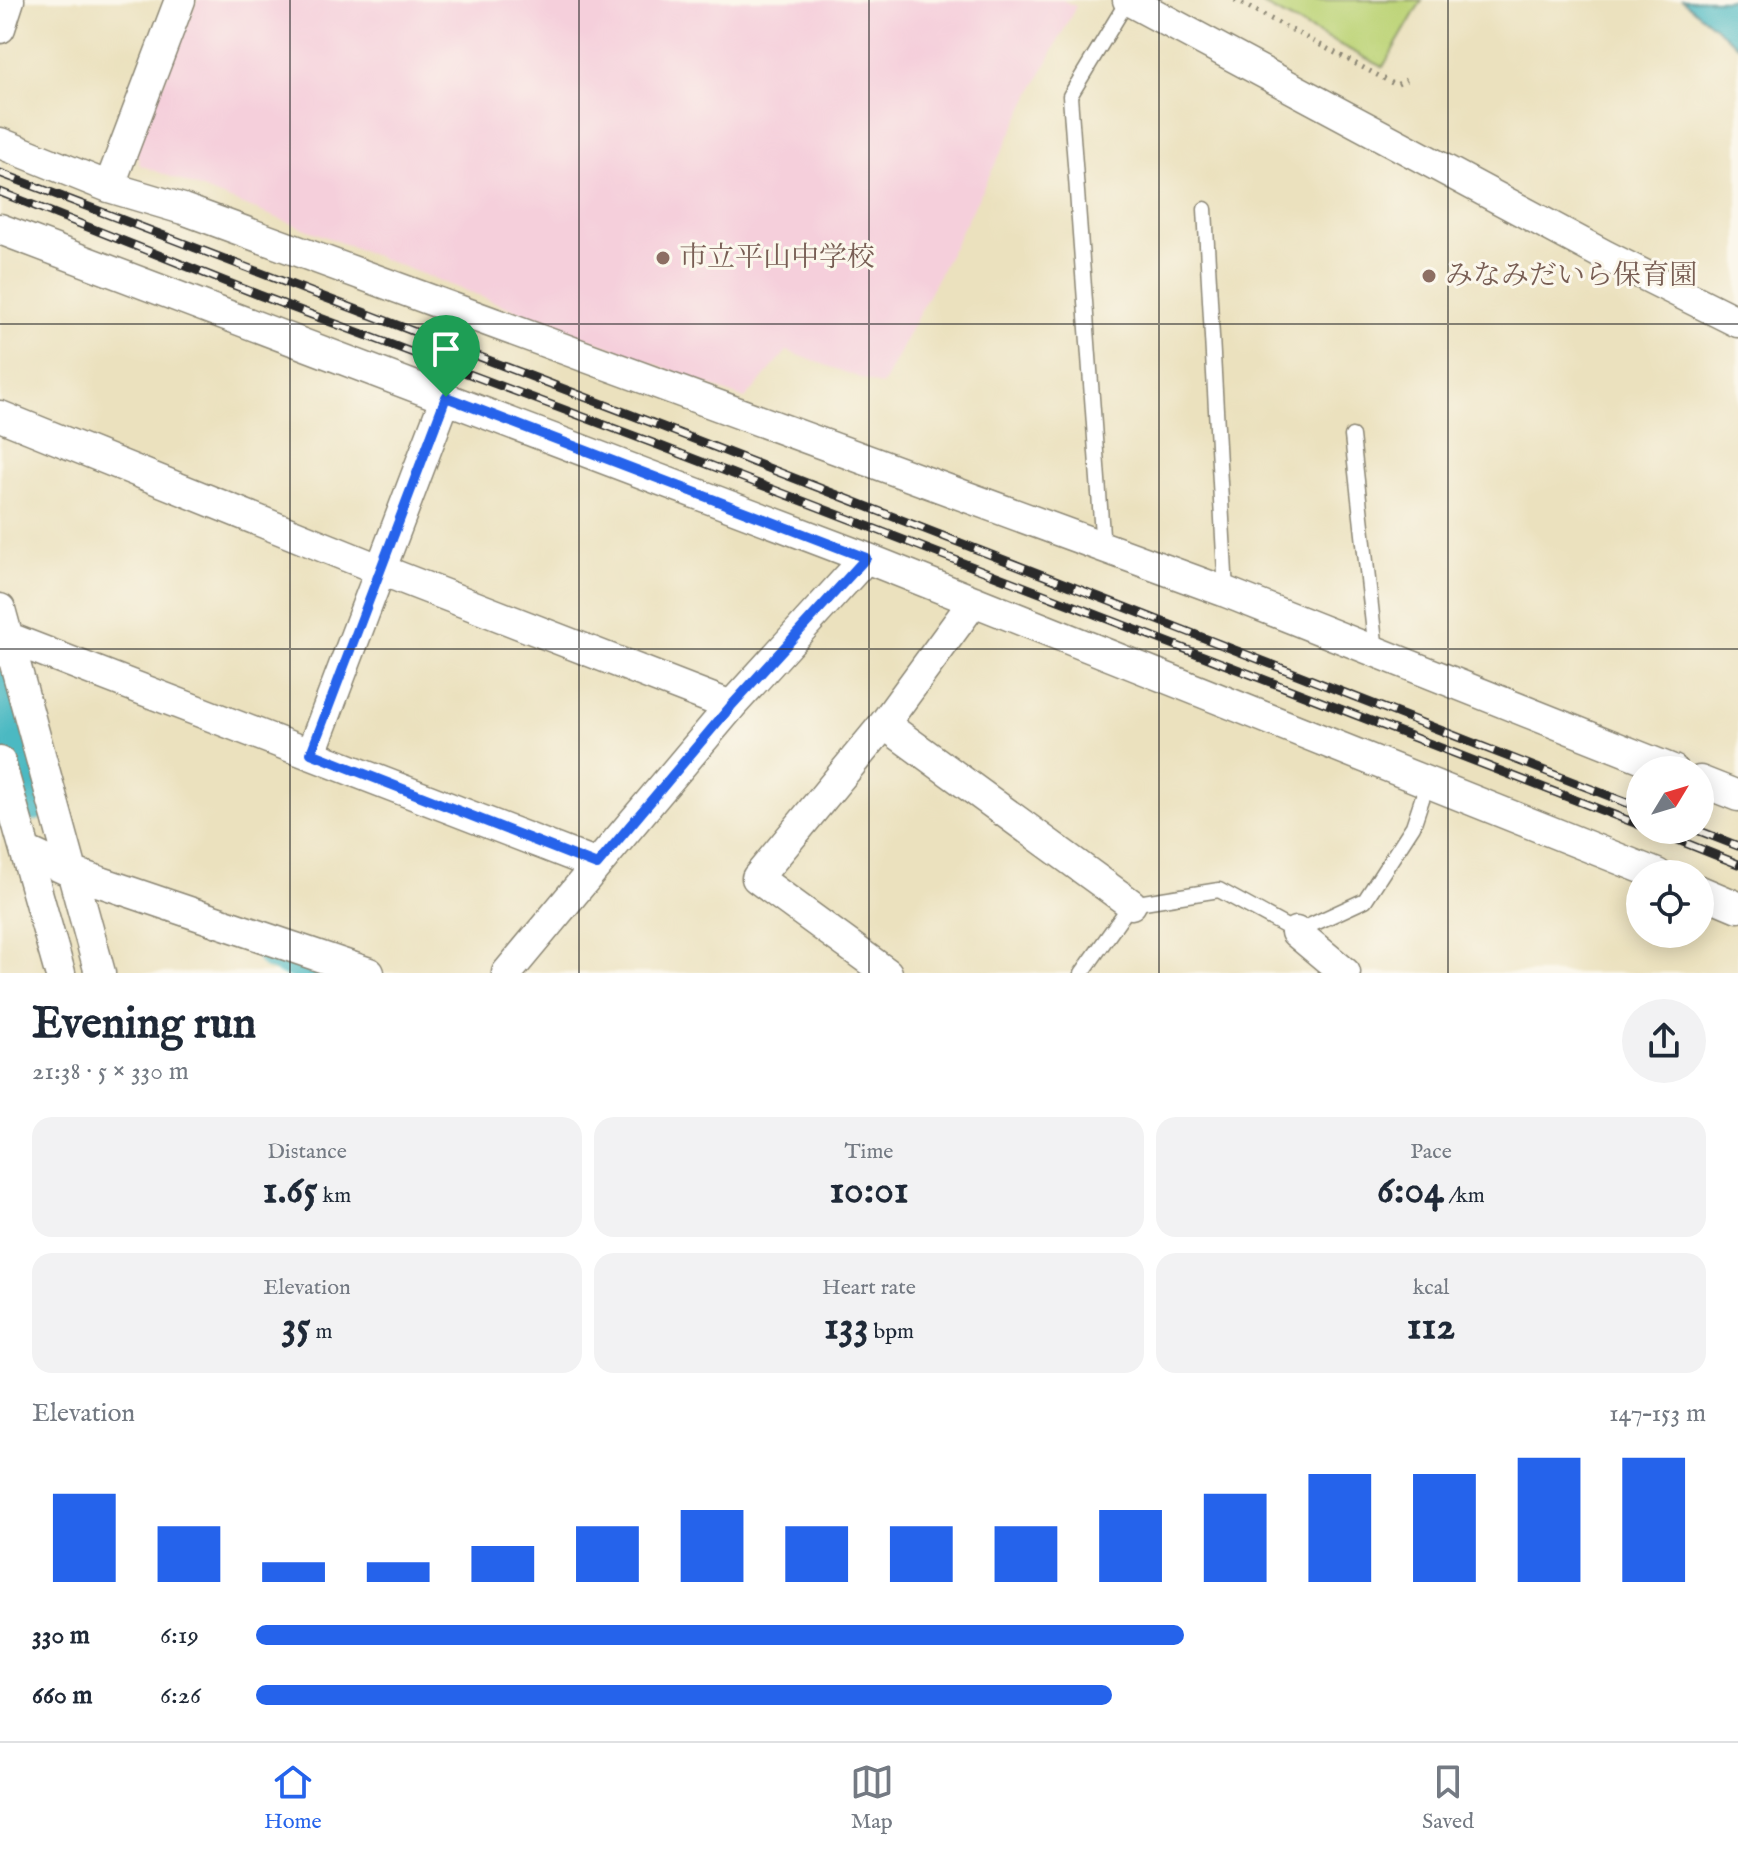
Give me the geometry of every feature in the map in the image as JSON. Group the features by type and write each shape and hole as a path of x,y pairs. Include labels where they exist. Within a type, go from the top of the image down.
{"street":[{"path":"0,28 9,0"},
{"path":"109,187 180,0"},
{"path":"1128,0 1606,256 1738,322"},
{"path":"0,143 109,187 183,209 1226,592 1638,756"},
{"path":"0,229 866,558 1626,861"},
{"path":"311,753 446,397"},
{"path":"0,416 381,570 731,706"},
{"path":"507,973 731,706 866,558"},
{"path":"887,973 757,878 884,724 974,601"},
{"path":"0,609 4,638 100,973"},
{"path":"4,638 597,865"},
{"path":"884,724 1131,904"},
{"path":"0,762 60,973"},
{"path":"1714,787 1738,796"},
{"path":"26,851 71,872 369,973"},
{"path":"1714,897 1738,907"},
{"path":"1296,932 1345,973"}],"lane":[{"path":"1103,548 1070,96 1128,0"},
{"path":"1205,209 1226,592"},
{"path":"1352,436 1376,651"},
{"path":"1082,973 1131,904 1219,890 1296,932 1365,900 1413,826 1428,781"}],"path":[{"path":"1235,0 1396,85 1406,80"}],"shaded area":[{"name":"市立平山中学校","path":"197,0 1062,0 1076,6 882,386 787,351 745,399 140,165 136,150"}],"green space":[{"path":"1253,0 1422,0 1383,67"}],"water":[{"path":"1682,0 1738,0 1738,46"}],"waterway":[{"path":"0,686 34,805"},
{"path":"272,954 321,973"}],"railway":[{"path":"0,173 663,427 1626,803"},
{"path":"0,192 259,295 658,445 1626,820"},
{"path":"1714,837 1738,846"},
{"path":"1688,844 1738,864"}],"place":[{"name":"市立平山中学校","path":"663,258"},
{"name":"みなみだいら保育園","path":"1429,276"}],"route":[{"path":"446,397 866,558 731,706 597,865 311,753 446,397"}]}
